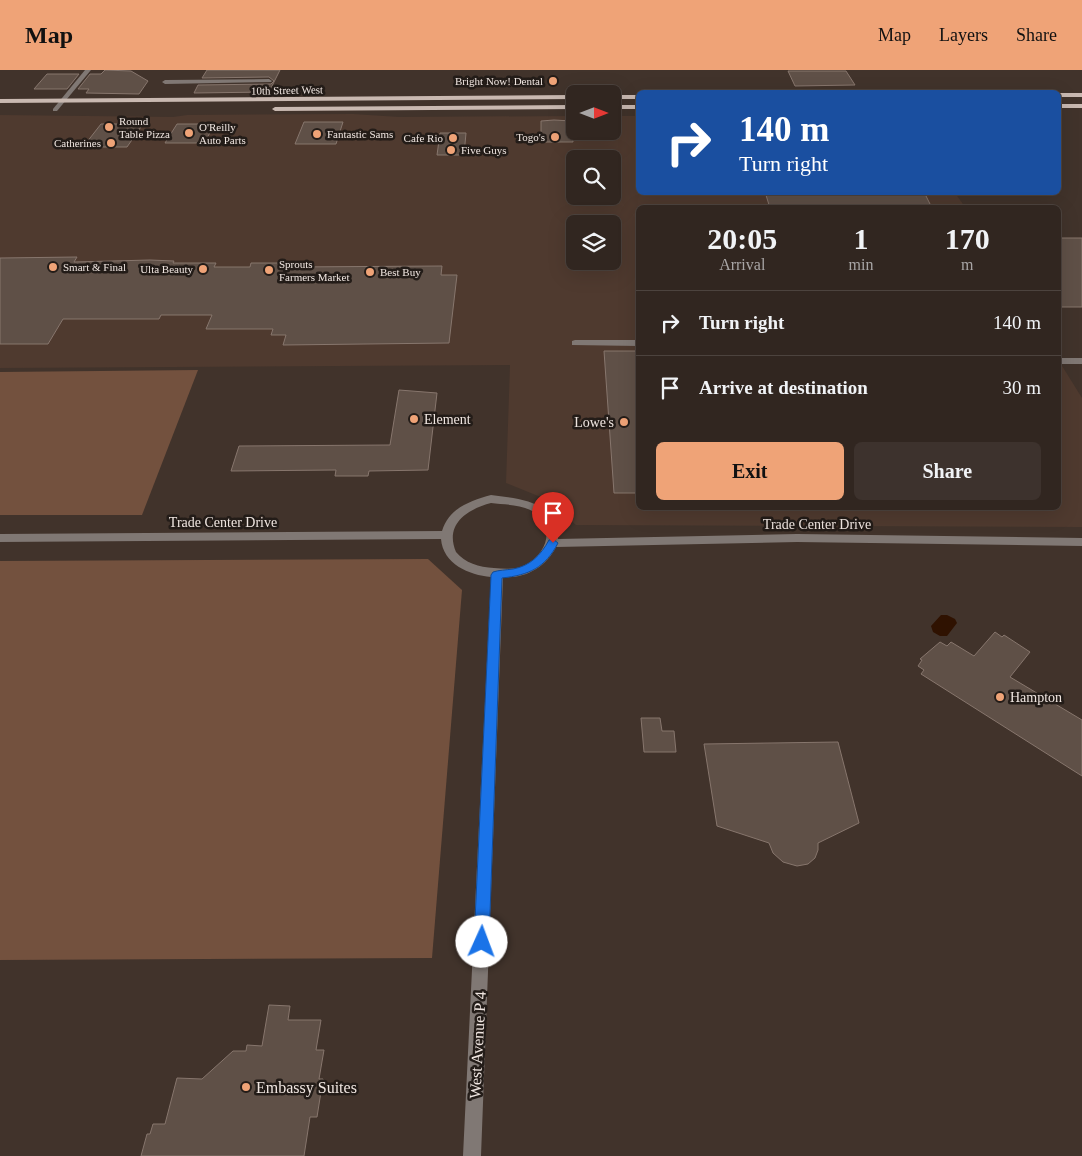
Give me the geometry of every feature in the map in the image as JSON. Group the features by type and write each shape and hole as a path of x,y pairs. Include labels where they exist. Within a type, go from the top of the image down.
{"main road":[{"path":"1061,95 1082,95"},
{"path":"621,97 636,97"},
{"name":"10th Street West","path":"0,101 566,98"},
{"path":"621,107 636,106"},
{"path":"1061,106 1082,106"},
{"name":"10th Street West","path":"266,109 566,107"},
{"path":"46,110 64,110"}],"street":[{"path":"55,110 88,70"},
{"path":"167,79 240,78 269,81"},
{"path":"575,343 636,343"},
{"path":"1061,361 1082,361"},
{"path":"492,499 510,499 538,508 548,519 554,531 553,543 546,556 533,566 516,572 497,575 470,569 456,560 448,548 446,535 450,523 460,512 474,504 492,499"},
{"name":"Trade Center Drive","path":"0,538 446,535"},
{"name":"Trade Center Drive","path":"553,543 797,538 1082,542"},
{"name":"West Avenue P 4","path":"472,1156 497,575"}],"shaded area":[{"path":"353,114 399,117 566,116 566,140 621,140 621,116 636,116 636,195 956,195 964,205 636,205 636,510 1061,510 1061,364 1082,398 1082,527 576,525 548,500 506,483 510,365 0,368 0,115 173,117 187,115"},
{"path":"198,370 142,515 0,515 0,372"},
{"path":"428,559 462,590 432,958 0,960 0,561"},
{"path":"941,615 947,615 955,619 957,623 947,636 940,636 933,632 931,626"}],"building":[{"path":"105,70 131,71 148,81 139,94 86,93 89,89 78,89 90,74 101,74"},
{"path":"207,70 280,70 269,92 194,93 198,85 271,84 274,81 269,77 202,78"},
{"path":"788,71 846,71 855,85 795,86"},
{"path":"47,74 79,74 67,89 34,89"},
{"path":"541,121 566,121 566,140 573,140 573,142 541,142"},
{"path":"304,122 343,122 336,144 295,144"},
{"path":"101,124 143,124 127,147 83,147"},
{"name":"O'Reilly Auto Parts","path":"177,124 215,124 204,143 165,143"},
{"path":"440,133 466,133 464,155 437,155"},
{"path":"766,195 926,195 930,205 769,205"},
{"path":"1061,238 1082,238 1082,307 1061,307"},
{"path":"77,257 74,262 150,260 174,261 173,263 216,263 214,267 250,267 251,263 291,263 290,267 442,266 441,275 457,275 449,343 283,345 286,335 271,335 273,329 206,329 212,315 161,315 159,319 63,319 48,344 0,344 0,258"},
{"name":"Lowe's","path":"604,351 636,351 636,493 614,493"},
{"name":"Element","path":"399,390 437,393 428,470 369,471 368,476 335,476 336,470 231,471 239,446 390,445"},
{"name":"Hampton","path":"995,632 1002,637 1004,635 1030,652 1010,677 1082,720 1082,776 921,674 924,670 918,666 922,660 920,659 940,642 947,646 951,642 974,656"},
{"path":"641,718 660,718 662,731 674,731 676,752 644,752"},
{"path":"838,742 859,823 818,843 815,858 808,864 797,866 783,862 773,853 769,843 717,826 704,744"},
{"name":"Embassy Suites","path":"269,1005 290,1006 288,1020 321,1020 316,1050 324,1050 319,1079 323,1079 317,1117 310,1117 304,1156 141,1156 147,1134 150,1134 153,1124 165,1124 177,1078 202,1079 233,1051 246,1051 247,1045 262,1046"}],"place":[{"name":"Bright Now! Dental","path":"553,81"},
{"name":"Round Table Pizza","path":"109,127"},
{"name":"O'Reilly Auto Parts","path":"189,133"},
{"name":"Fantastic Sams","path":"317,134"},
{"name":"Togo's","path":"555,137"},
{"name":"Cafe Rio","path":"453,138"},
{"name":"Catherines","path":"111,143"},
{"name":"Five Guys","path":"451,150"},
{"name":"Smart & Final","path":"53,267"},
{"name":"Ulta Beauty","path":"203,269"},
{"name":"Sprouts Farmers Market","path":"269,270"},
{"name":"Best Buy","path":"370,272"},
{"name":"Element","path":"414,419"},
{"name":"Lowe's","path":"624,422"},
{"name":"Hampton","path":"1000,697"},
{"name":"Embassy Suites","path":"246,1087"}],"route":[{"path":"482,942 497,575 516,572 533,566 546,556 553,543"}]}
